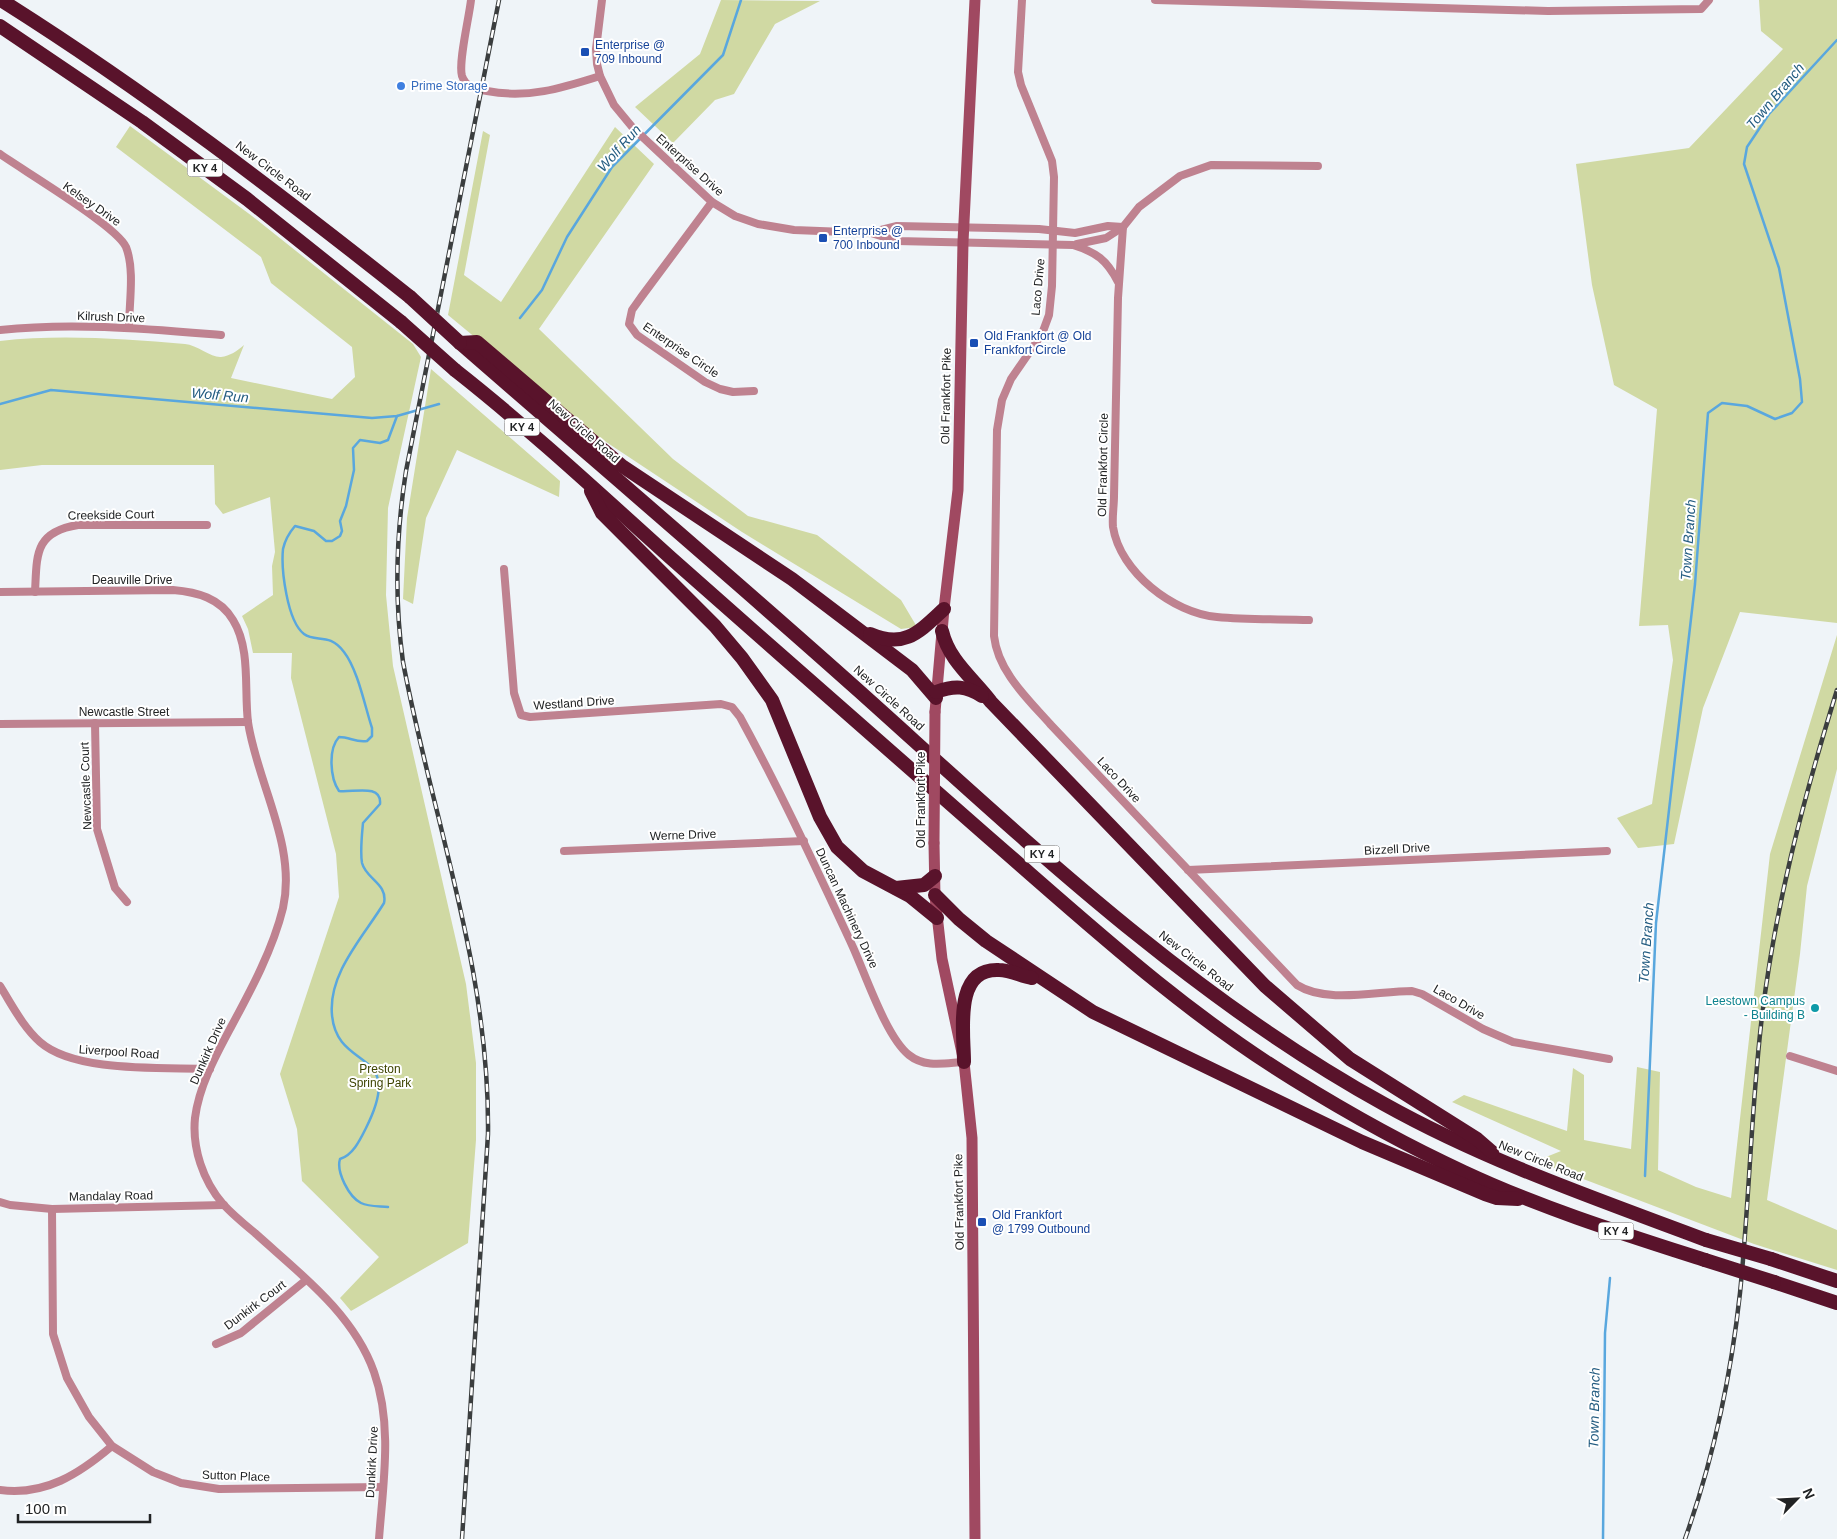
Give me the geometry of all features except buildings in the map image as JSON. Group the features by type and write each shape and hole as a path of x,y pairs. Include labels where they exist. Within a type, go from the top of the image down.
{"highway":[{"name":"New Circle Road","path":"1,0 77,49 210,142 410,298 777,618 1051,862 1188,975 1275,1038 1380,1102 1508,1165 1706,1240 1837,1281"},
{"name":"KY 4","path":"0,26 142,122 240,193 401,322 1088,924 1183,1003 1290,1078 1417,1150 1528,1200 1837,1303"},
{"path":"460,342 477,342 622,466 792,579 912,670 936,695 948,688 966,687 991,702"},
{"path":"588,484 602,513 715,626 742,658 772,700 820,817 833,842 863,871 914,899 937,918"},
{"path":"860,629 883,640 898,641 920,631 944,609"},
{"path":"942,631 946,646 953,659 991,702 1272,992 1350,1059 1477,1139 1508,1165"},
{"path":"895,888 924,885 935,876"},
{"path":"935,895 959,919 986,941 1093,1012 1362,1142 1485,1194 1498,1198 1528,1200"},
{"path":"964,1062 964,998 970,984 977,976 996,969 1043,980"}],"main road":[{"name":"Old Frankfort Pike","path":"975,0 963,242 958,490 936,695 934,843 935,895 942,959 964,1062 972,1138 975,1539"}],"street":[{"path":"471,0 461,64 464,82 470,87 508,94 539,94 600,76"},
{"name":"Enterprise Drive","path":"602,0 596,49 600,76 614,105 634,130 712,202 735,216 772,227 871,233 897,241 1053,243 1073,245"},
{"path":"1154,0 1548,11 1701,9 1709,0"},
{"name":"Laco Drive","path":"1022,1 1018,72 1025,98 1052,161 1053,243 1049,315 1042,334 1011,379 1000,409 997,430 995,644 1004,667 1016,685 1188,870 1285,973 1308,992 1331,995 1412,991 1422,994 1483,1029 1513,1042 1610,1059"},
{"name":"Kelsey Drive","path":"0,154 94,217 121,239 129,258 129,328"},
{"path":"1073,245 1106,238 1123,227 1139,207 1180,176 1211,165 1318,166"},
{"name":"Enterprise Circle","path":"712,202 632,310 629,324 637,335 705,382 733,392 754,391"},
{"name":"Enterprise Drive","path":"871,233 897,226 1053,231"},
{"path":"1053,231 1075,233 1108,226 1123,227"},
{"name":"Old Frankfort Circle","path":"1123,227 1118,283 1113,527 1123,553 1135,570 1156,592 1191,612 1216,617 1309,620"},
{"path":"1073,245 1097,254 1110,267 1118,283"},
{"name":"Kilrush Drive","path":"0,330 65,326 129,328 221,335"},
{"name":"Creekside Court","path":"35,592 37,554 40,546 44,539 63,528 78,525 207,525"},
{"name":"Westland Drive","path":"504,569 514,693 521,715 530,718 721,704 732,708 740,717"},
{"name":"Deauville Drive","path":"0,592 173,590 192,592 205,596 225,610 233,620 240,639"},
{"name":"Dunkirk Drive","path":"240,639 248,722 282,851 285,886 284,904 267,952 210,1069 195,1117 195,1137 203,1170 224,1205 339,1313 352,1329 374,1371 382,1398 386,1425 379,1539"},
{"name":"Duncan Machinery Drive","path":"740,717 804,841 879,1006 899,1045 919,1062 931,1064 964,1062"},
{"name":"Newcastle Street","path":"0,724 248,722"},
{"name":"Newcastle Court","path":"95,723 97,829 115,888 127,902"},
{"name":"Werne Drive","path":"564,851 804,841"},
{"name":"Bizzell Drive","path":"1188,870 1607,851"},
{"name":"Liverpool Road","path":"0,986 38,1041 59,1055 86,1063 210,1069"},
{"path":"1790,1056 1837,1071"},
{"name":"Mandalay Road","path":"0,1202 10,1205 52,1209 224,1205"},
{"name":"Sutton Place","path":"52,1209 53,1334 70,1384 89,1417 112,1446 153,1472 181,1483 219,1489 383,1488"},
{"name":"Dunkirk Court","path":"216,1344 241,1333 306,1280"},
{"path":"0,1490 24,1491 56,1484 87,1467 112,1446"}],"green space":[{"path":"721,0 820,1 775,24 734,94 715,100 673,143 635,107 700,54"},
{"path":"1759,0 1837,0 1837,623 1740,612 1703,708 1674,844 1638,848 1617,818 1652,804 1673,660 1668,625 1639,626 1657,409 1614,385 1592,285 1576,164 1689,148 1783,49 1761,31"},
{"name":"Preston Spring Park","path":"130,126 252,216 413,344 421,357 388,508 386,595 393,666 466,984 476,1063 476,1140 468,1243 351,1311 340,1298 379,1257 302,1181 297,1129 280,1074 339,897 336,854 291,678 292,653 253,653 248,629 242,616 273,595 272,566 275,552 270,497 223,514 215,504 214,465 42,465 0,470 0,341 46,338 139,340 190,345 217,357 227,356 244,345 231,378 332,399 355,377 352,347 271,283 261,257 116,147"},
{"path":"615,127 654,164 539,329 673,459 748,516 817,535 901,600 917,627 901,629 742,532 582,426 448,315 483,131 490,135 464,275 501,302"},
{"path":"431,369 560,481 559,497 457,450 426,518 413,604 403,599 407,518"},
{"path":"1837,635 1837,769 1807,886 1800,954 1767,1200 1837,1230 1837,1270 1754,1244 1536,1161 1561,1151 1452,1102 1464,1095 1567,1131 1573,1068 1584,1075 1584,1140 1631,1149 1637,1067 1660,1072 1658,1170 1696,1187 1731,1198 1770,854"}],"waterway":[{"name":"Wolf Run","path":"520,318 542,290 567,237 612,167 723,55 741,0"},
{"name":"Town Branch","path":"1645,1176 1656,923 1695,584 1708,413 1722,403 1747,406 1775,419 1792,413 1802,402 1800,379 1779,268 1744,164 1747,147 1769,114 1837,40"},
{"name":"Wolf Run","path":"0,404 51,390 372,418 397,416 439,404"},
{"path":"388,1207 371,1206 356,1200 344,1184 340,1171 340,1159 352,1151 364,1133 377,1102 379,1084 375,1072 366,1062 345,1046 337,1033 332,1015 332,999 341,970 384,903 383,891 364,869 361,853 363,823 380,804 379,797 376,793 365,790 339,791 332,771 333,749 339,737 367,741 372,736 372,728 357,678 344,652 333,642 309,637 304,634 293,618 284,581 283,549 289,534 295,526 314,531 326,541 332,541 340,536 342,531 340,521 346,506 354,470 353,448 360,440 380,443 388,440 397,416"},
{"name":"Town Branch","path":"1603,1539 1605,1333 1610,1278"}],"railway":[{"path":"462,1539 488,1134 486,1073 480,1013 470,955 403,662 398,614 397,566 406,471 499,0"},
{"path":"1685,1539 1704,1479 1720,1418 1732,1355 1743,1260 1761,1025 1774,940 1801,814 1837,690"}],"place":[{"name":"Enterprise @ 709 Inbound","path":"585,52"},
{"name":"Prime Storage","path":"401,86"},
{"name":"Enterprise @ 700 Inbound","path":"823,238"},
{"name":"Old Frankfort @ Old Frankfort Circle","path":"974,343"},
{"name":"Leestown Campus - Building B","path":"1815,1008"},
{"name":"Old Frankfort @ 1799 Outbound","path":"982,1222"}]}
